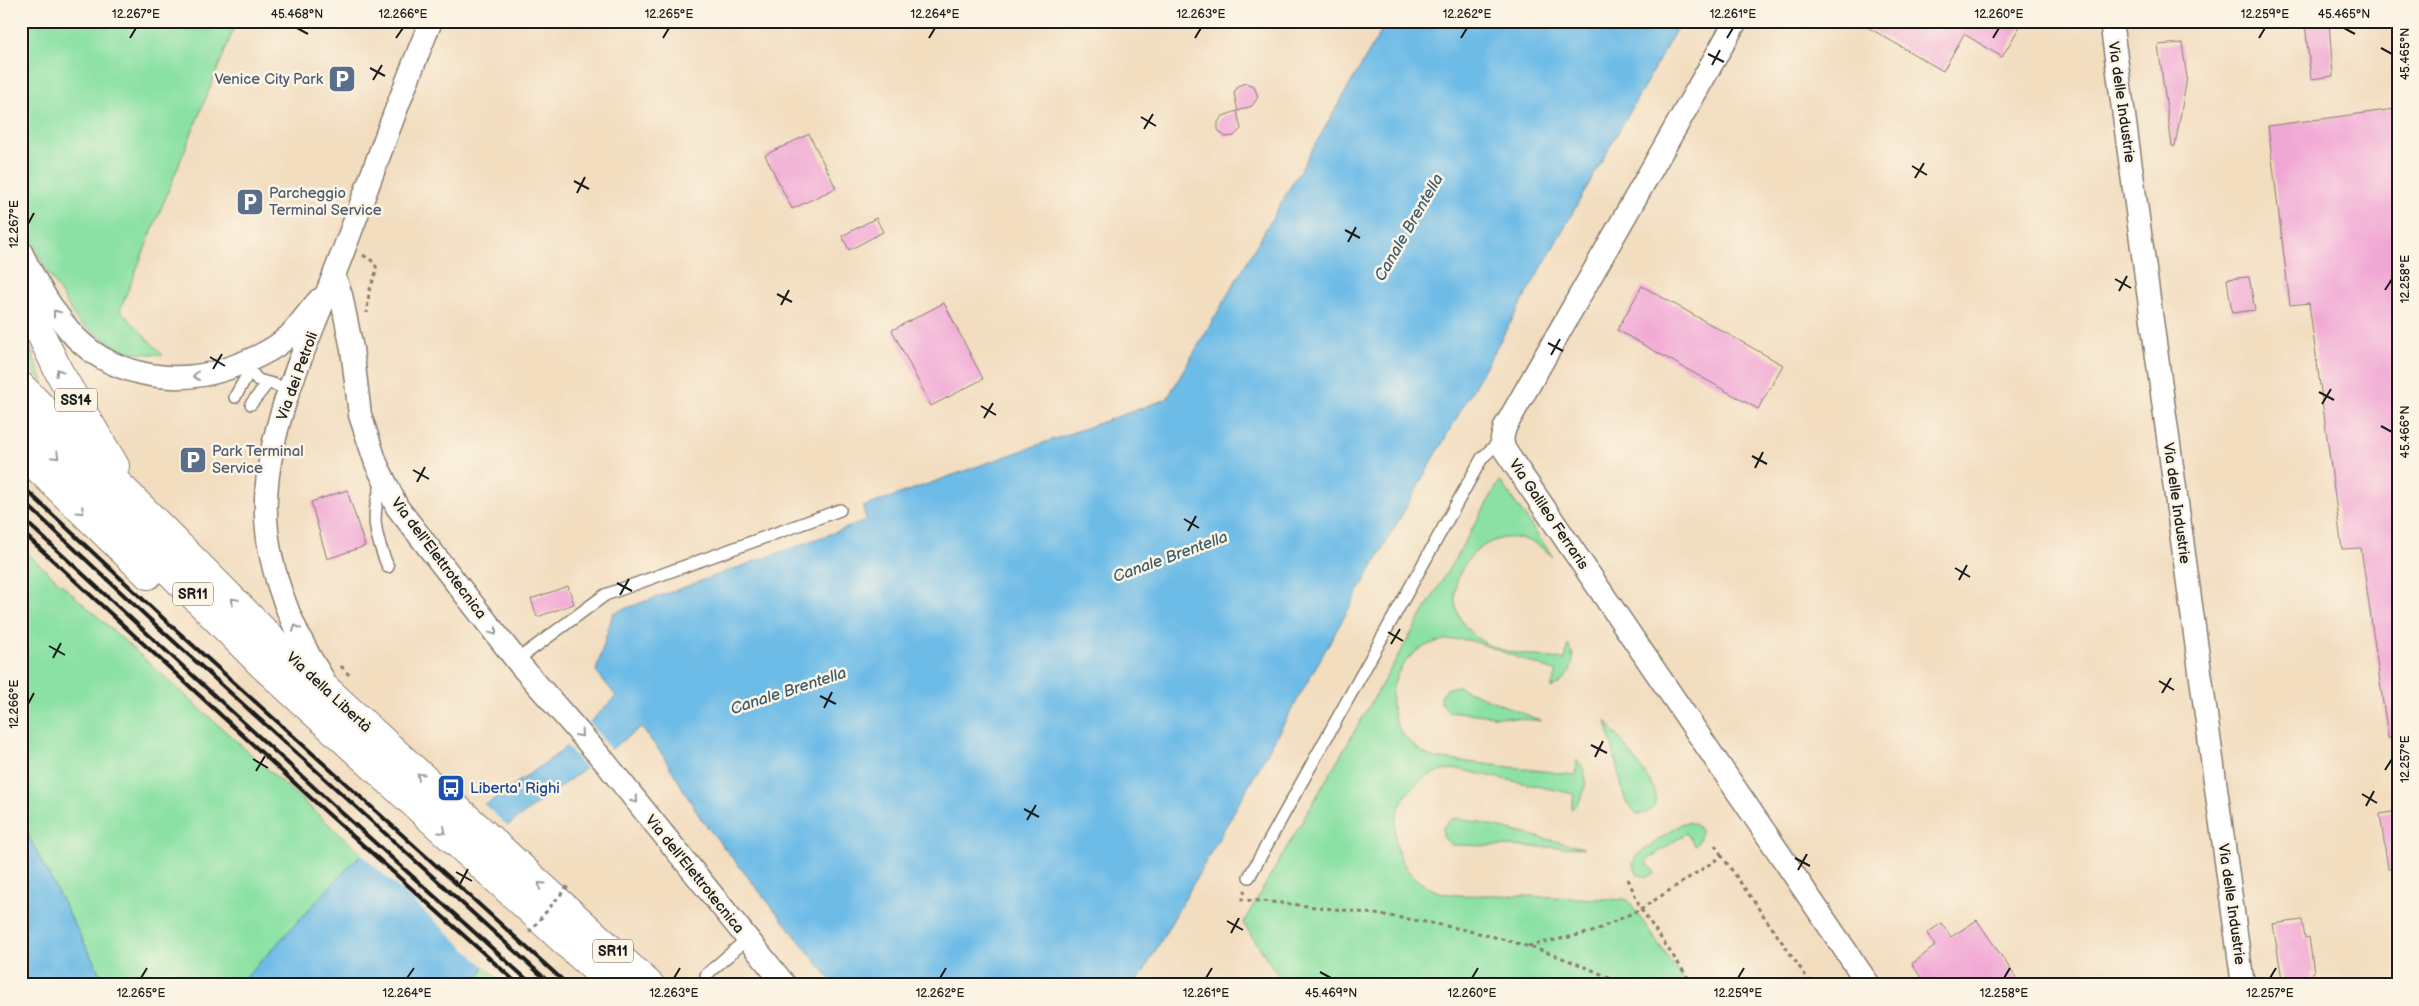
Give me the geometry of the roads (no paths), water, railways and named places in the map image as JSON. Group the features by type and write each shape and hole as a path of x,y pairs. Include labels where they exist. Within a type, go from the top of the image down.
{"highway":[{"name":"SS14","path":"21,293 59,372 138,504"},
{"name":"Via della Libertà","path":"21,386 275,642 350,712 376,753"},
{"name":"Via della Libertà","path":"21,422 262,665 376,753 568,928 650,985"},
{"path":"21,452 80,511 199,621 376,753"},
{"name":"Via della Libertà","path":"568,928 612,985"}],"street":[{"name":"Via dei Petroli","path":"350,712 322,678 299,636 276,573 267,535 266,499 269,459 290,389 345,246 394,110 431,21"},
{"path":"1502,439 1510,418 1736,21"},
{"name":"Via delle Industrie","path":"2111,21 2243,985"},
{"name":"Via dei Petroli","path":"21,252 50,305 70,331 89,348 112,363 132,372 185,377 247,367 290,335 331,283"},
{"name":"Via dell'Elettrotecnica","path":"331,283 341,295 352,349 360,415 383,480 397,507 516,660 605,762 785,985"},
{"path":"274,347 283,352 299,368"},
{"name":"Via Galileo Ferraris","path":"1502,439 1504,449 1869,985"}],"lane":[{"path":"235,397 247,367 258,380 290,389"},
{"path":"251,404 267,384"},
{"path":"1249,877 1482,458 1502,439"},
{"path":"383,480 377,495 374,523 377,542 388,567"},
{"path":"516,660 605,595 840,510"},
{"path":"706,975 748,939"}],"water":[{"name":"Canale Brentella","path":"1387,21 1681,21 1136,985 835,985 701,819 664,757 641,727 499,832 484,966 476,985 239,985 350,865 408,812 487,804 559,753 616,696 596,671 613,613 866,521 863,507 1167,399"},
{"path":"21,822 106,985 21,985"}],"railway":[{"path":"21,485 165,620 568,985"},
{"path":"21,499 158,627 552,985"},
{"path":"21,517 332,804 533,985"},
{"path":"21,531 325,811 519,985"}],"place":[{"name":"Venice City Park","path":"342,79"},
{"name":"Parcheggio Terminal Service","path":"250,202"},
{"name":"Park Terminal Service","path":"193,460"},
{"name":"Liberta' Righi","path":"451,788"}]}
